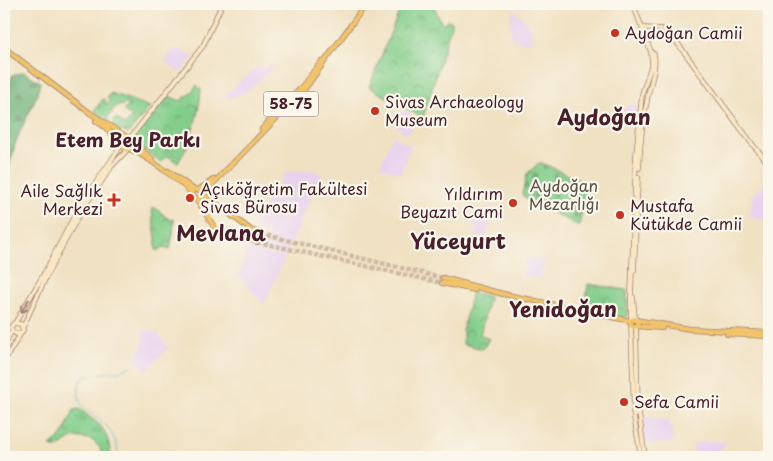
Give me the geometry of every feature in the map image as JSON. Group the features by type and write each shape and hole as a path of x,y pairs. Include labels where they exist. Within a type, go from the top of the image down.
{"main road":[{"path":"4,346 12,326 79,207 117,152 122,140 130,139 203,46 222,4"},
{"name":"58-75","path":"199,194 304,90 364,4"},
{"path":"634,4 653,51 655,62 650,86 644,100"},
{"path":"634,4 652,58 645,84 633,294 636,412 641,457"},
{"path":"644,28 661,29 670,33 769,164"},
{"path":"4,50 90,113 130,139 157,163 199,194 202,210 217,231 241,236 257,242"},
{"path":"4,50 105,127 124,148 138,152 251,230 261,234"},
{"path":"645,84 650,86"},
{"path":"4,360 20,333 47,275 80,213 112,166 132,145 130,139"},
{"path":"443,281 633,323 769,335"},
{"path":"15,323 20,323 23,327"},
{"path":"12,330 15,334 20,333"},
{"path":"636,412 645,457"}],"shaded area":[{"path":"513,9 532,28 531,42 520,43 518,39 512,40 510,20"},
{"path":"174,48 194,56 180,73 165,61"},
{"path":"271,63 273,67 251,89 239,96 227,98 224,96 258,66 262,70"},
{"path":"631,104 638,107 638,120 635,122 617,119 616,115"},
{"path":"403,110 417,118 407,135 393,123"},
{"path":"393,135 402,142 411,144 401,174 380,166"},
{"path":"313,170 322,175 308,202 264,305 239,276 250,242 264,247 269,234 253,228 271,194 274,195 286,172"},
{"path":"769,177 768,222 749,216 755,190 758,191"},
{"path":"490,206 497,211 484,238 475,235 477,228 472,222"},
{"path":"527,258 545,259 540,278 522,276"},
{"path":"144,330 155,332 168,347 147,371 134,359 145,340 143,339"},
{"path":"646,416 669,421 672,428 673,443 645,444 642,417"},
{"path":"726,441 717,457 705,457 694,454 694,442"}],"green space":[{"path":"402,4 437,4 434,7 442,24 449,20 452,22 423,118 369,87"},
{"path":"24,72 41,82 4,175 4,109 12,75"},
{"name":"Etem Bey Parkı","path":"197,85 201,89 199,108 187,147 178,163 168,156 161,162 136,144 134,137 169,96 180,101 190,94"},
{"path":"111,93 150,107 128,134 112,126 115,123 113,120 116,118 125,125 132,117 124,111 128,105 125,103 122,106 115,107 107,119 109,120 108,122 94,111 103,99 106,100 104,104 108,103 110,100 107,98"},
{"name":"Aydoğan Mezarlığı","path":"539,163 587,184 579,226 525,198 522,194 527,174"},
{"path":"154,207 170,220 174,219 170,249 163,247 156,250 152,211"},
{"path":"588,284 626,290 627,318 584,310"},
{"path":"472,292 488,296 489,298 480,335 489,339 483,349 463,344 462,331"},
{"path":"79,409 102,428 108,439 111,457 101,457 102,454 97,444 90,439 74,437 57,448 50,446 62,436 74,410"}],"waterway":[{"path":"119,457 115,442 108,428 82,406 79,400 80,381 99,373 118,371 131,366"}],"tunnel":[{"path":"261,234 443,278"},
{"path":"257,242 442,283"}],"place":[{"name":"Aydoğan Camii","path":"615,33"},
{"name":"Sivas Archaeology Museum","path":"375,111"},
{"name":"Açıköğretim Fakültesi Sivas Bürosu","path":"190,198"},
{"name":"Aile Sağlık Merkezi","path":"114,200"},
{"name":"Yıldırım Beyazıt Cami","path":"513,203"},
{"name":"Mustafa Kütükde Camii","path":"620,215"},
{"name":"Sefa Camii","path":"624,402"}],"district":[{"name":"Aydoğan","path":"604,118"},
{"name":"Etem Bey Parkı","path":"128,140"},
{"name":"Mevlana","path":"221,234"},
{"name":"Yüceyurt","path":"458,242"},
{"name":"Yenidoğan","path":"563,310"}]}
